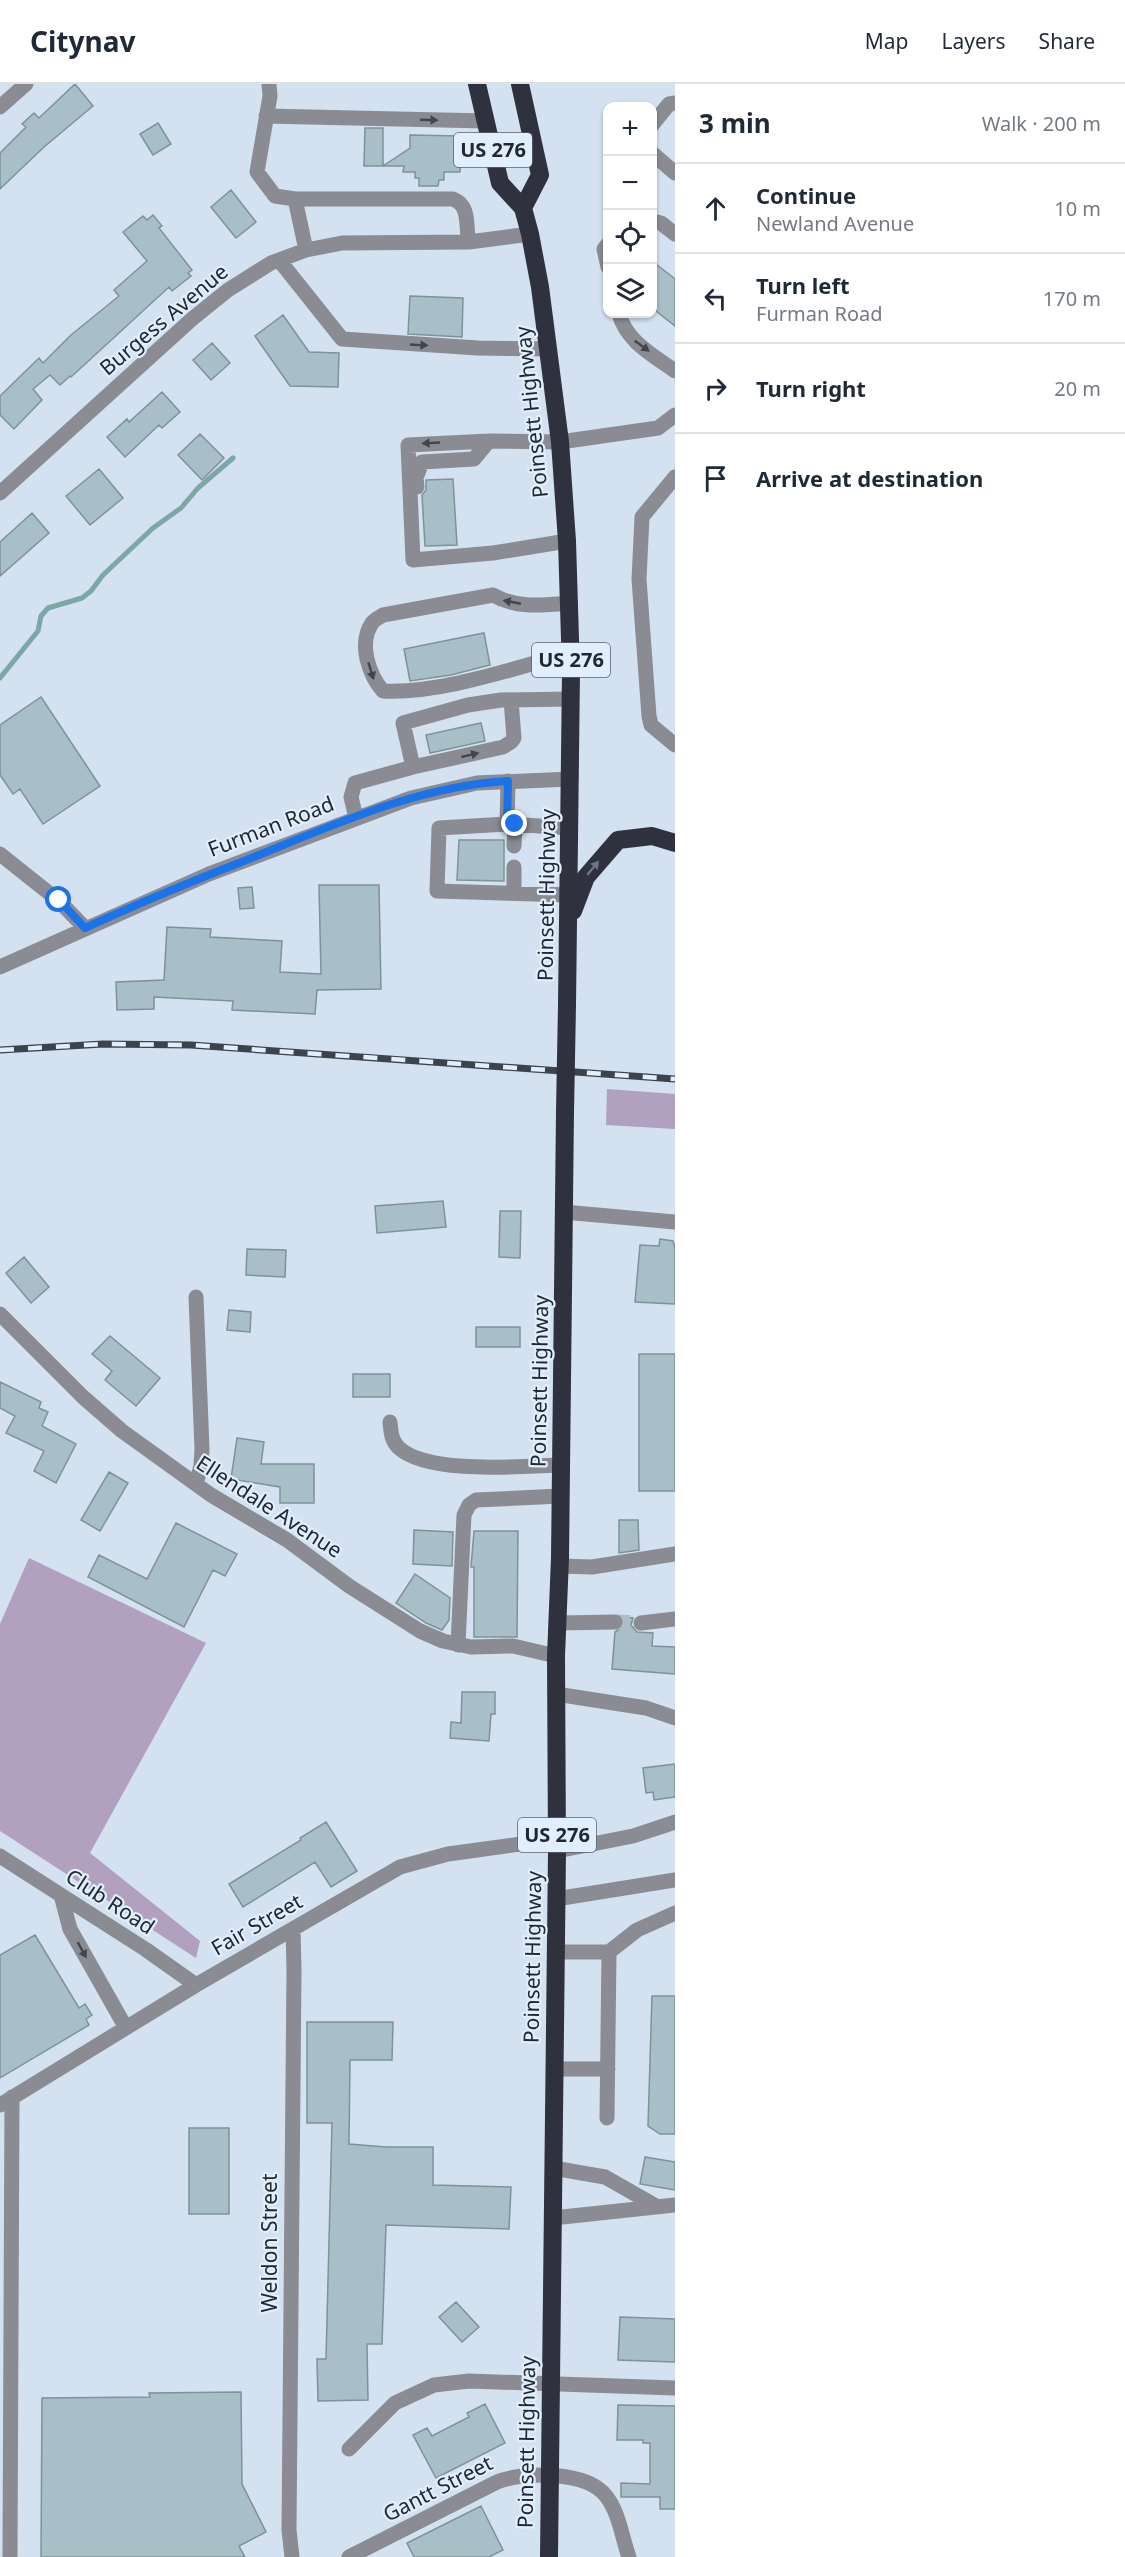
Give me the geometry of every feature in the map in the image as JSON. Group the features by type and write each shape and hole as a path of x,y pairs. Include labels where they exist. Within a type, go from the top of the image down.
{"highway":[{"name":"Poinsett Highway","path":"477,84 500,183 523,208 530,234 549,349 560,442 570,603 571,779 560,1566 556,1656 557,1845 549,2557"},
{"name":"US 276","path":"520,84 540,175 523,208"},
{"path":"531,84 534,142"},
{"path":"569,921 585,878 618,840 652,836 675,843"}],"street":[{"path":"0,107 26,84"},
{"path":"269,84 270,96 257,172 274,196 295,199 453,199 465,208 469,242"},
{"path":"657,119 669,104 675,103"},
{"path":"266,116 486,121"},
{"path":"655,156 675,173"},
{"path":"295,199 306,250"},
{"path":"657,222 675,234"},
{"name":"Burgess Avenue","path":"0,494 192,319 228,290 279,260 306,250 363,242 469,242 530,234"},
{"path":"279,260 342,339 478,348 549,349"},
{"path":"620,318 631,339 675,371"},
{"path":"567,541 494,553 413,560 408,445 489,441 560,442 658,428 675,415"},
{"path":"422,559 416,478 422,462 474,459 489,441"},
{"path":"675,477 642,517 639,579 648,716 651,725 675,745"},
{"path":"570,603 534,605 506,603 493,595 383,615 372,623 367,638 367,657 373,679 383,691 406,692 473,679 571,653"},
{"path":"412,767 403,723 468,705 512,700 571,699"},
{"path":"356,818 351,797 355,783 412,767 503,747 512,742 514,738 512,700"},
{"name":"Furman Road","path":"0,967 208,874 411,798 477,783 571,779"},
{"path":"508,781 514,846"},
{"path":"569,895 437,891 439,828 511,824 570,828"},
{"path":"0,854 59,900 85,928"},
{"path":"514,867 514,893"},
{"path":"564,1212 675,1222"},
{"path":"196,1297 202,1449 201,1466 196,1484"},
{"name":"Ellendale Avenue","path":"0,1314 83,1397 122,1431 196,1484 288,1540 349,1586 420,1631 443,1641 471,1647 513,1646 556,1656"},
{"path":"390,1422 391,1438 399,1448 414,1456 475,1468 561,1465"},
{"path":"458,1644 464,1515 469,1505 476,1500 561,1496"},
{"path":"560,1566 592,1567 675,1554"},
{"path":"641,1623 675,1619"},
{"path":"558,1623 615,1622"},
{"path":"556,1694 646,1708 675,1718"},
{"name":"Fair Street","path":"6,2101 196,1985 380,1877 412,1862 448,1854 633,1836 675,1822"},
{"name":"Club Road","path":"0,1856 145,1949 196,1985"},
{"path":"556,1899 675,1880"},
{"path":"61,1895 70,1929 126,2028"},
{"path":"556,1952 609,1952 638,1930 675,1913"},
{"name":"Weldon Street","path":"292,2557 289,2518 293,1929"},
{"path":"607,2118 609,1952"},
{"path":"554,2069 608,2069"},
{"path":"6,2101 10,2557"},
{"path":"553,2168 605,2177 656,2206"},
{"path":"553,2218 675,2205"},
{"path":"349,2450 394,2403 434,2385 469,2381 675,2388"},
{"name":"Gantt Street","path":"349,2557 509,2477 550,2475 595,2484 611,2503 628,2557"}],"shaded area":[{"path":"607,1089 675,1094 675,1129 606,1125"},
{"path":"29,1558 206,1643 90,1853 200,1941 196,1958 0,1831 0,1624"}],"building":[{"path":"75,84 93,106 44,147 0,189 0,153 26,127 22,124 34,113 39,118"},
{"path":"158,123 171,144 153,155 140,134"},
{"path":"365,128 383,128 383,166 364,166"},
{"path":"410,135 461,136 460,172 444,172 444,180 439,180 438,186 419,186 419,178 415,178 415,172 403,172 404,166 383,166 410,148"},
{"path":"231,190 256,222 236,238 211,207"},
{"path":"153,215 162,226 159,228 192,270 188,273 191,276 172,291 169,287 60,385 50,375 33,389 42,400 14,429 0,415 0,396 39,358 43,363 71,335 119,296 114,290 147,261 123,232 143,216 147,220"},
{"path":"657,265 675,279 675,326 657,312"},
{"path":"410,296 463,298 462,337 408,334"},
{"path":"283,315 309,352 339,353 338,387 290,386 255,336"},
{"path":"212,343 230,363 211,380 193,360"},
{"path":"162,392 180,412 162,428 159,425 125,457 107,437 127,419 129,422"},
{"path":"200,434 224,458 202,480 178,455"},
{"path":"99,469 123,498 90,525 66,496"},
{"path":"453,479 457,545 425,546 422,495 426,490 426,480"},
{"path":"32,513 49,533 0,576 0,542"},
{"path":"484,633 490,665 451,675 410,681 404,649"},
{"path":"41,697 100,786 43,824 20,789 13,794 0,775 0,725"},
{"path":"481,723 485,741 430,753 426,735"},
{"path":"459,840 504,840 504,881 457,880"},
{"path":"319,885 379,885 381,989 317,990 315,1014 232,1010 233,1001 154,997 154,1009 117,1010 116,982 164,980 167,927 211,929 210,937 282,941 280,972 321,974"},
{"path":"252,887 254,908 240,909 238,888"},
{"path":"443,1201 446,1227 377,1233 375,1206"},
{"path":"500,1211 521,1211 520,1258 499,1257"},
{"path":"660,1239 673,1241 675,1248 675,1304 635,1302 640,1245 659,1246"},
{"path":"247,1249 286,1250 285,1277 246,1275"},
{"path":"24,1257 49,1287 31,1303 6,1273"},
{"path":"229,1310 251,1312 250,1332 227,1330"},
{"path":"476,1327 520,1327 520,1347 476,1347"},
{"path":"110,1336 160,1378 136,1406 105,1380 112,1371 92,1354"},
{"path":"639,1354 675,1354 675,1491 639,1491"},
{"path":"353,1374 390,1374 390,1397 353,1397"},
{"path":"0,1382 41,1402 39,1408 48,1412 42,1426 76,1444 56,1483 34,1471 44,1451 6,1433 15,1416 0,1408"},
{"path":"237,1438 264,1442 261,1464 314,1464 314,1503 280,1503 280,1487 231,1479"},
{"path":"109,1472 128,1483 100,1531 81,1520"},
{"path":"619,1520 638,1520 639,1550 619,1553"},
{"path":"176,1523 237,1554 225,1576 213,1570 184,1627 88,1577 99,1555 147,1579"},
{"path":"414,1530 453,1532 452,1566 413,1564"},
{"path":"474,1531 518,1531 517,1637 474,1637 474,1567 471,1567"},
{"path":"415,1574 450,1598 449,1620 442,1630 426,1623 396,1603"},
{"path":"623,1617 633,1618 631,1625 637,1632 653,1633 652,1646 675,1647 675,1674 612,1669 615,1632 623,1627"},
{"path":"462,1692 495,1692 495,1714 491,1714 489,1741 450,1738 451,1722 461,1723"},
{"path":"675,1764 675,1797 654,1800 653,1792 646,1793 643,1768"},
{"path":"326,1822 357,1871 331,1887 315,1862 243,1907 229,1884"},
{"path":"35,1935 79,2008 85,2004 92,2015 86,2019 89,2025 0,2078 0,1955"},
{"path":"652,1996 675,1996 675,2134 660,2134 648,2126"},
{"path":"307,2022 393,2022 392,2060 350,2060 349,2144 433,2147 433,2185 511,2187 509,2229 386,2225 382,2344 367,2344 368,2400 318,2401 317,2359 326,2359 332,2123 307,2123"},
{"path":"189,2128 229,2128 229,2214 189,2214"},
{"path":"645,2157 675,2162 675,2190 640,2184"},
{"path":"456,2302 479,2327 462,2342 439,2317"},
{"path":"620,2317 675,2319 675,2362 618,2360"},
{"path":"241,2392 242,2484 266,2532 239,2546 245,2557 41,2557 42,2398 150,2397 149,2393"},
{"path":"485,2404 505,2443 436,2478 413,2435 427,2428 432,2436 469,2417 467,2413"},
{"path":"618,2405 675,2406 675,2509 660,2509 660,2497 621,2497 621,2483 650,2484 650,2443 643,2443 643,2440 617,2440"},
{"path":"481,2506 503,2550 489,2557 414,2557 407,2543"}],"waterway":[{"path":"0,678 38,631 41,616 48,608 82,598 91,591 103,575 153,528 181,508 198,488 233,458"}],"tunnel":[{"path":"615,1622 641,1623"}],"railway":[{"path":"0,1050 103,1044 191,1045 675,1079"}],"route":[{"path":"59,900 85,928 208,874 356,818 411,798 477,783 508,781 507,824 515,824"}]}
